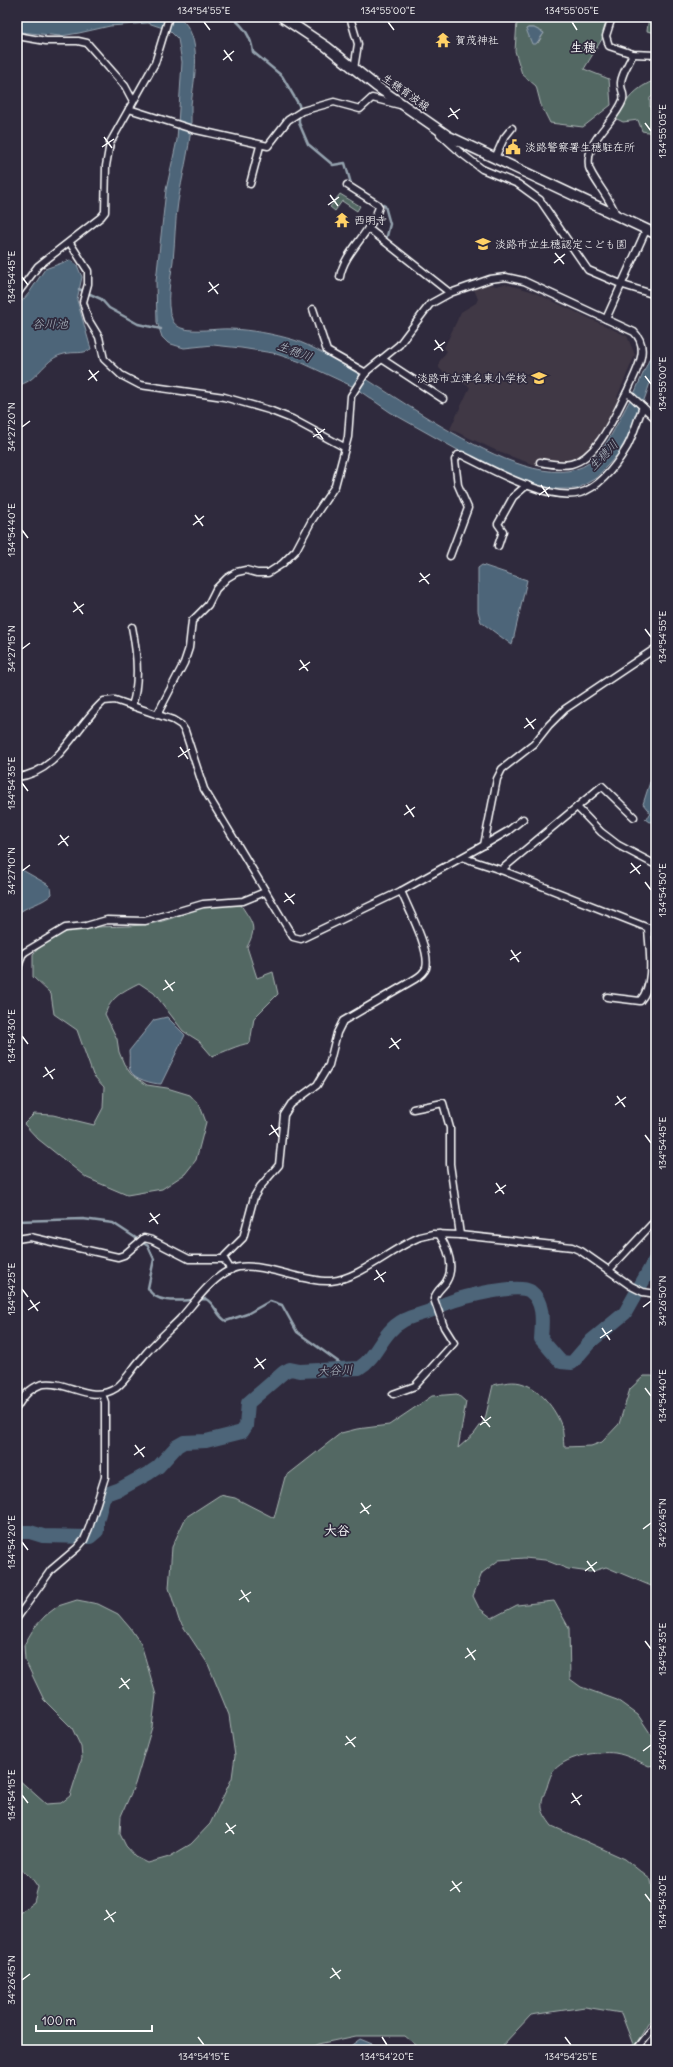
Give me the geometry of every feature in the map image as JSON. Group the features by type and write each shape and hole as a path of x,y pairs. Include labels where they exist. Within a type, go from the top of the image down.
{"main road":[{"name":"生穂育波線","path":"282,17 327,47 354,69 405,106 457,140 656,234"}],"street":[{"path":"17,294 38,266 101,218 105,212 107,152 114,136 155,63 169,17"},
{"path":"350,17 358,44 354,69"},
{"path":"612,17 607,31 607,42 612,49 633,54 656,55"},
{"path":"17,36 46,41 87,43 125,86 133,101"},
{"path":"616,215 611,202 590,168 591,152 594,141 603,132 622,101 621,81 633,54"},
{"path":"129,109 176,125 260,146 270,145 292,117 302,111 319,105 338,102 360,109 372,98 405,106"},
{"path":"424,119 461,154 478,166 489,173 518,184 540,200 588,270 623,285 649,293 656,292"},
{"path":"495,158 504,138 512,128"},
{"path":"250,184 260,146"},
{"path":"340,277 345,262 369,229 376,216 378,206 347,185"},
{"path":"369,229 450,293"},
{"path":"606,319 623,285 646,230"},
{"path":"70,242 88,271 89,281 83,302 87,314 99,337 104,359 113,369 129,380 152,387 224,397 269,410 292,419 344,447"},
{"path":"157,715 184,663 189,648 192,621 208,605 216,589 232,574 246,570 257,573 268,573 282,564 296,550 312,520 335,486 348,436 350,402 355,389 365,375 399,345 427,307 450,293 490,280 506,277 524,281 634,332 641,342 642,354 629,394 601,440 590,453 571,464 540,462"},
{"path":"313,309 327,351 365,375"},
{"path":"382,359 443,399"},
{"path":"629,394 656,418"},
{"path":"450,556 468,508 458,485 455,460 458,455 462,455 527,485 557,494 571,495 587,490 595,485 615,464 627,446 642,407"},
{"path":"498,546 503,532 498,524 513,497 527,485"},
{"path":"132,627 136,648 136,684 132,706"},
{"path":"484,845 497,779 502,769 534,744 549,725 565,709 656,648"},
{"path":"17,777 30,775 46,766 104,701 115,700 177,722 185,731 204,789 290,932 298,939 340,922 464,858 508,831 523,818"},
{"path":"502,870 602,786 634,817"},
{"path":"577,807 601,832 618,845 656,865"},
{"path":"464,858 502,870 656,931"},
{"path":"224,1259 226,1253 243,1238 254,1198 260,1187 279,1166 284,1115 290,1104 317,1085 329,1065 337,1033 343,1021 416,979 425,971 426,961 424,949 401,891"},
{"path":"17,971 22,955 25,952 65,928 86,926 107,920 145,921 204,904 243,901 265,892"},
{"path":"607,997 640,1001 644,995 649,980 648,928"},
{"path":"413,1109 443,1104 450,1128 450,1164 460,1234"},
{"path":"609,1270 652,1224"},
{"path":"393,1394 415,1386 454,1343 436,1308 435,1295 448,1278 450,1262 448,1250 439,1234"},
{"path":"17,1407 26,1393 37,1386 45,1384 74,1388 90,1394 102,1394 117,1387 142,1357 216,1280 231,1270 241,1267 256,1267 302,1278 332,1281 347,1278 412,1240 439,1234 460,1234 572,1247 581,1251 631,1286 643,1292 656,1294"},
{"path":"17,1239 30,1237 118,1256 124,1254 144,1238 152,1240 189,1259 224,1259"},
{"path":"224,1259 231,1270"},
{"path":"17,1288 17,1294"},
{"path":"17,1618 51,1570 84,1540 89,1528 105,1477 105,1402 102,1394"},
{"path":"636,2050 656,2025"}],"shaded area":[{"name":"淡路市立津名東小学校","path":"486,283 496,286 505,284 531,291 627,336 635,355 617,397 621,399 597,441 575,461 566,462 542,459 538,466 504,454 450,429 470,387 445,374 439,368 439,362 447,351 444,348 461,312 476,303 478,299 473,287"}],"green space":[{"path":"525,17 609,17 602,39 584,69 609,79 611,105 583,127 550,123 541,105 536,86 522,74 515,51 517,21","holes":["534,28 544,33 538,43 526,29"]},
{"path":"649,17 656,17 656,33 647,31"},
{"path":"656,80 656,93 650,98 650,107 656,106 656,120 653,133 642,131 638,120 623,122 615,118 632,95 642,86"},
{"path":"340,194 360,206 357,211 342,201 335,211 330,207"},
{"path":"241,905 251,921 253,929 247,947 257,978 273,972 278,994 254,1018 250,1043 240,1045 212,1056 199,1041 183,1031 154,993 139,983 118,995 111,1003 105,1014 117,1039 119,1052 124,1064 131,1074 147,1085 167,1088 190,1095 200,1106 206,1122 196,1160 185,1174 162,1189 127,1195 87,1178 38,1139 24,1124 34,1114 53,1115 94,1125 103,1108 104,1087 93,1075 77,1030 54,1014 51,994 33,977 33,954 46,942 73,930 148,924 208,906"},
{"path":"644,1376 652,1376 656,1378 656,1588 606,1567 590,1572 568,1569 545,1560 524,1558 499,1560 482,1573 473,1596 479,1608 492,1618 517,1605 554,1601 569,1628 570,1679 581,1687 617,1700 638,1715 656,1742 654,1765 649,1766 632,1758 615,1753 590,1754 564,1762 552,1773 544,1793 542,1803 543,1812 552,1826 625,1859 651,1880 656,1909 656,2011 634,2047 621,2013 585,2007 531,2015 502,2046 505,2050 422,2050 405,2036 356,2036 318,2044 304,2050 17,2050 17,1915 34,1902 38,1887 31,1877 17,1867 17,1778 46,1804 61,1803 70,1796 82,1758 81,1747 72,1728 44,1700 25,1660 24,1645 34,1628 45,1616 58,1606 77,1600 98,1604 118,1614 141,1644 156,1695 152,1727 135,1784 121,1816 120,1834 126,1846 136,1857 148,1863 169,1857 191,1844 210,1824 232,1778 235,1756 229,1715 208,1664 179,1620 169,1588 172,1547 186,1517 220,1495 235,1498 274,1518 285,1477 341,1433 357,1429 389,1425 432,1396 457,1394 466,1402 458,1448 474,1434 485,1419 493,1385 516,1382 536,1390 547,1401 559,1419 563,1433 564,1447 591,1446 602,1442 619,1424 630,1389"}],"water":[{"name":"生穂川","path":"17,17 179,17 187,25 192,35 196,58 191,105 190,136 177,209 169,290 170,313 174,323 181,328 193,330 247,330 294,340 323,353 442,426 484,449 524,466 560,471 589,463 607,443 630,400 639,409 626,440 617,455 596,478 577,489 556,489 533,484 514,477 463,453 390,412 354,387 298,361 273,353 241,348 213,345 184,348 168,343 162,337 157,322 156,281 166,190 177,140 182,62 178,39 169,30 148,23 110,26 61,36 17,32"},
{"path":"534,28 544,33 536,44 532,44 526,29"},
{"name":"谷川池","path":"70,260 77,265 82,277 77,300 91,349 85,352 68,353 54,358 30,380 17,387 17,307 29,293 45,269"},
{"path":"656,344 656,366 643,403 634,394"},
{"path":"482,565 527,580 512,645 481,622 478,611 478,568"},
{"path":"656,779 656,821 649,822 645,819 651,814 643,804 650,782"},
{"path":"17,867 47,884 51,888 52,894 44,900 17,914"},
{"path":"167,1017 185,1035 161,1084 153,1083 139,1078 132,1073 129,1066 129,1051 154,1020"},
{"path":"656,1254 656,1265 642,1287 636,1284 645,1267"},
{"path":"360,2039 377,2046 392,2050 345,2050"}],"waterway":[{"path":"232,17 246,32 251,41 253,52 282,76 299,105 300,111"},
{"path":"299,114 299,123 308,144 333,165 345,163 352,187"},
{"path":"378,202 385,206 390,224 386,240"},
{"path":"79,289 101,299 109,308 138,324 161,329"},
{"path":"17,1221 83,1219 113,1223 148,1246 154,1259 148,1288 152,1294 158,1298 174,1301 206,1299 226,1321 247,1314 270,1301 282,1305 297,1332 347,1368"},
{"name":"大谷川","path":"17,1532 30,1532 43,1536 90,1537 97,1531 97,1521 103,1498 106,1494 120,1489 149,1473 158,1467 177,1446 184,1442 206,1441 242,1432 246,1426 248,1403 284,1372 290,1369 300,1371 359,1368 371,1358 396,1325 404,1320 454,1300 476,1294 502,1290 523,1289 530,1291 538,1301 542,1313 541,1339 561,1362 572,1363 591,1341 625,1313 656,1258"}],"place":[{"name":"賀茂神社","path":"443,40"},
{"name":"淡路警察署生穂駐在所","path":"513,147"},
{"name":"西明寺","path":"342,220"},
{"name":"淡路市立生穂認定こども園","path":"483,244"},
{"name":"淡路市立津名東小学校","path":"539,378"}],"district":[{"name":"生穂","path":"583,47"},
{"name":"大谷","path":"337,1530"}]}
